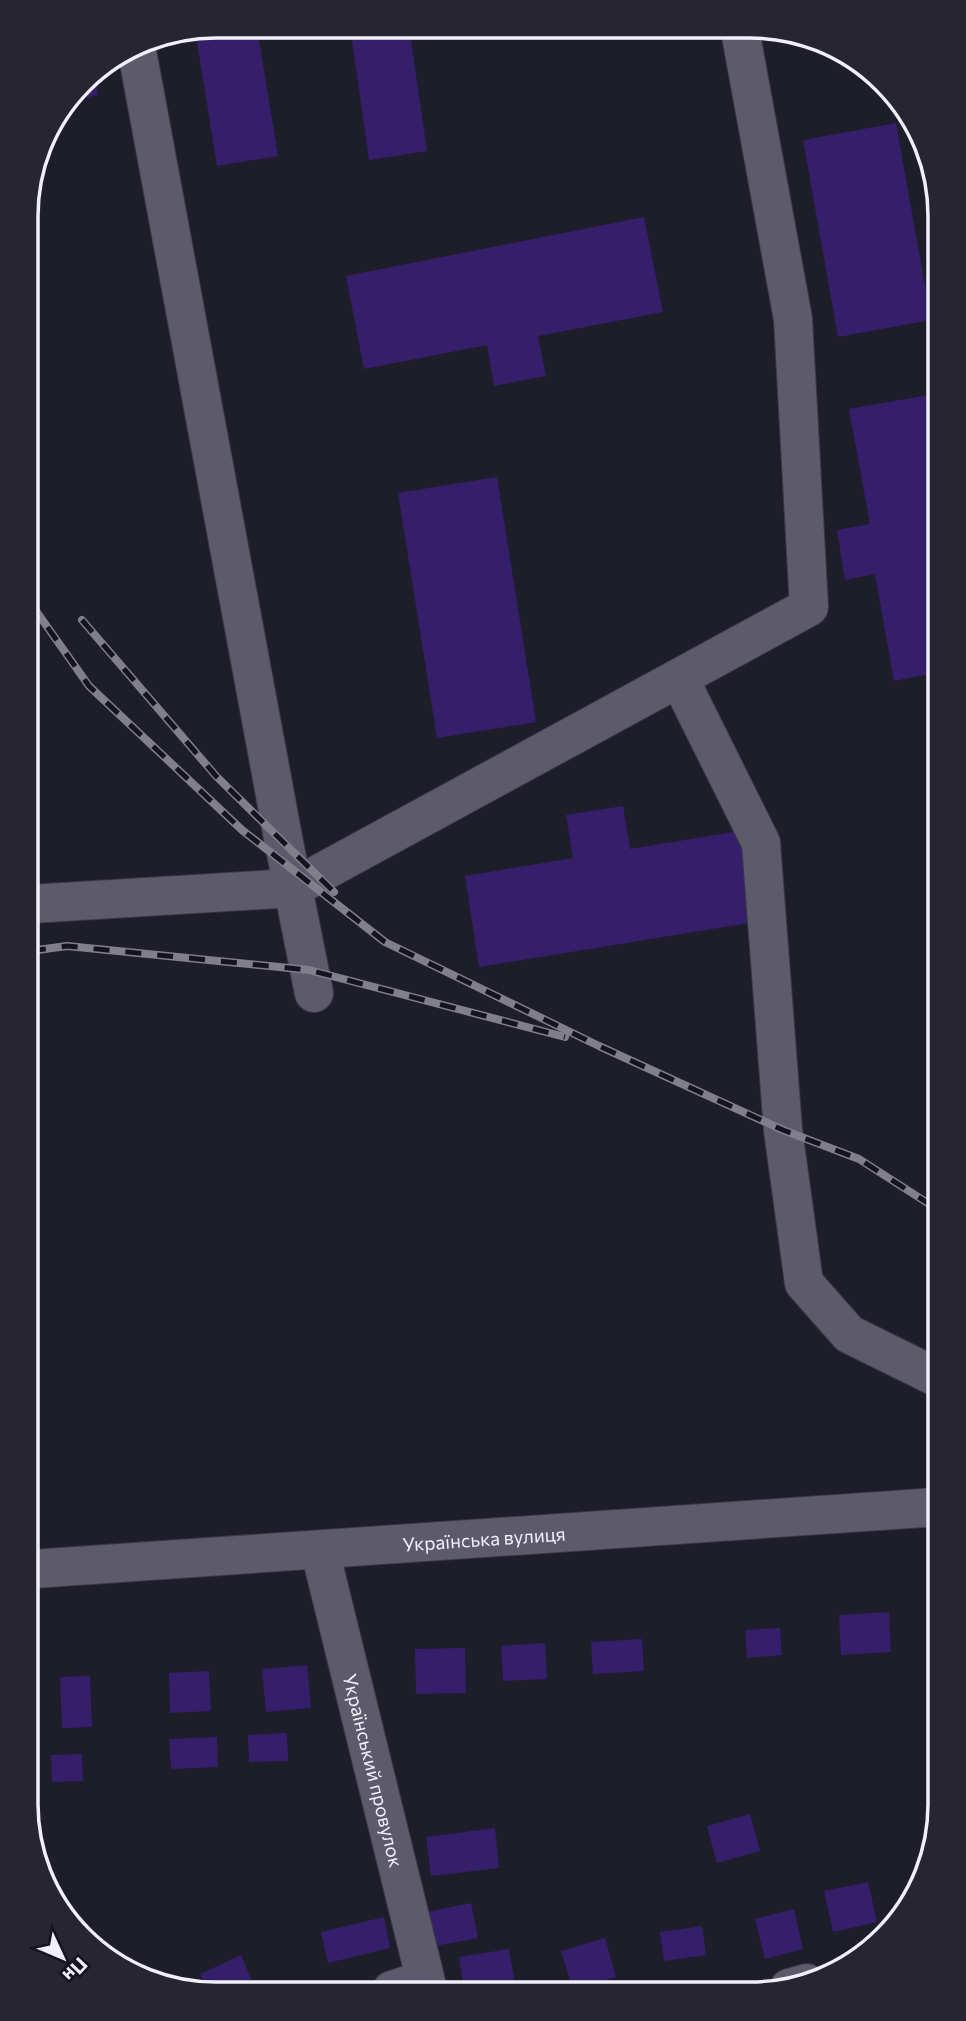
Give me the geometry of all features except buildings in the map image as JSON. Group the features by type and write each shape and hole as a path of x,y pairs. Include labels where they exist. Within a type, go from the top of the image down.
{"street":[{"path":"39,903 293,888 809,607 793,319 741,38"},
{"path":"138,57 314,993"},
{"path":"679,678 761,843 783,1130 804,1283 849,1334 927,1373"},
{"name":"Українська вулиця","path":"38,1569 927,1508"},
{"name":"Український провулок","path":"320,1551 413,1982"}],"railway":[{"path":"39,615 89,686 242,830 385,942 599,1046 783,1130 859,1159 927,1203"},
{"path":"82,620 216,776 334,892"},
{"path":"39,950 67,946 309,970 565,1037"}]}
